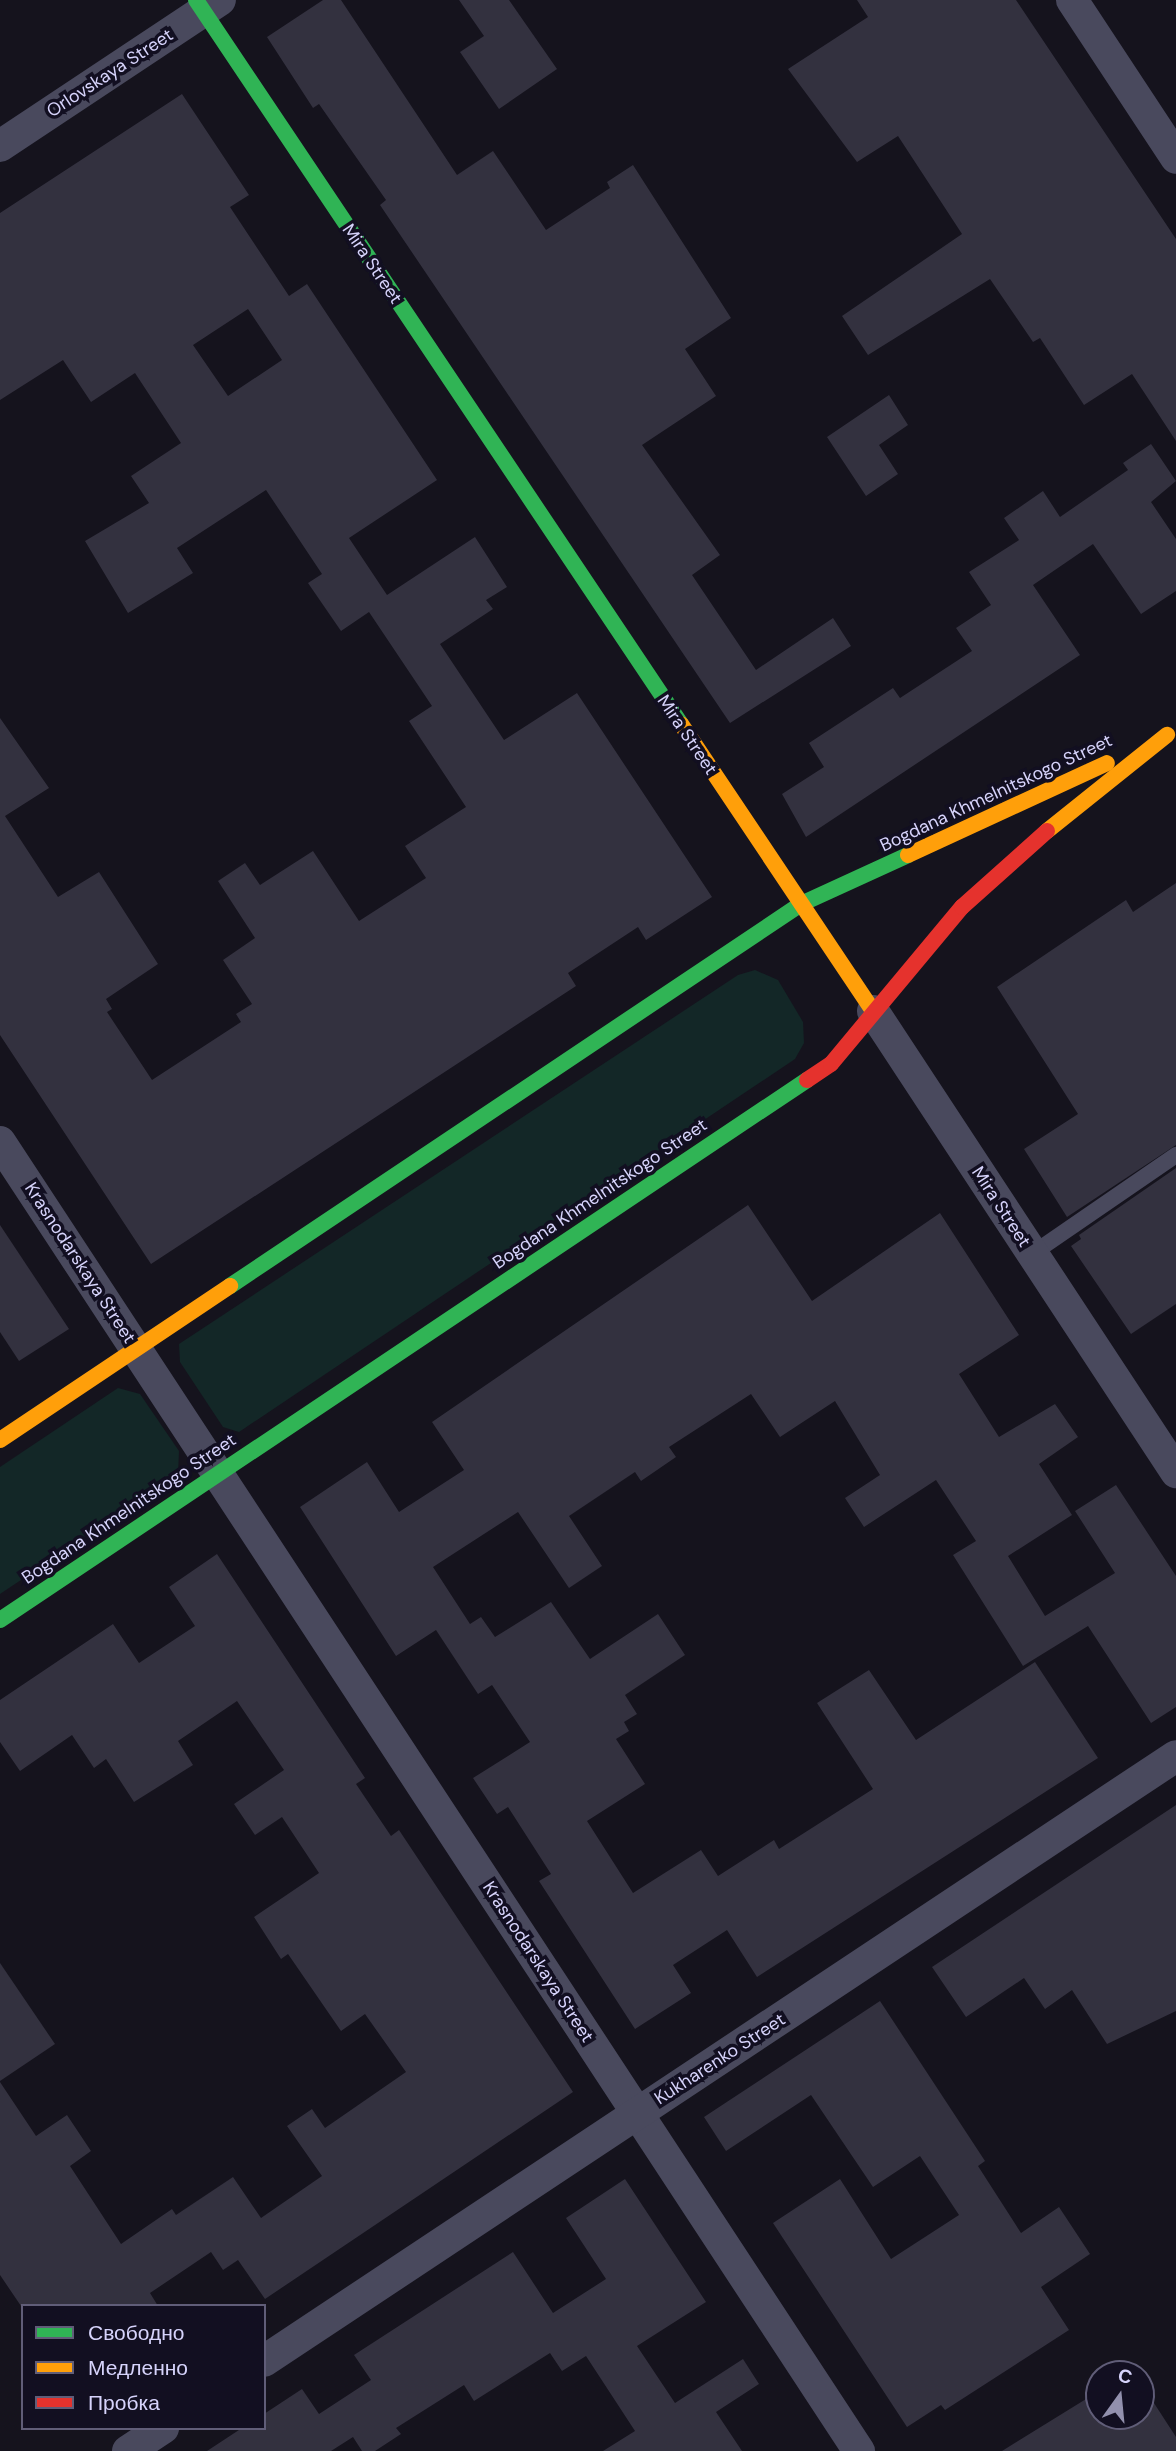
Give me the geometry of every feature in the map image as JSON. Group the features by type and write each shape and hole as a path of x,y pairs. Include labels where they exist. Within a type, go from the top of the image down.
{"main road":[{"name":"Mira Street","path":"207,4 873,1011"},
{"name":"Bogdana Khmelnitskogo Street","path":"0,1440 801,904 1171,733"},
{"name":"Bogdana Khmelnitskogo Street","path":"0,1620 216,1472 831,1064 962,907 1015,857 1171,733"}],"street":[{"path":"1072,0 1176,158"},
{"name":"Orlovskaya Street","path":"0,146 207,4"},
{"name":"Mira Street","path":"873,1011 1176,1472"},
{"name":"Krasnodarskaya Street","path":"0,1142 859,2451"},
{"name":"Kukharenko Street","path":"266,2360 1176,1756"},
{"path":"128,2451 160,2430"}],"lane":[{"path":"1032,1254 1176,1155"}],"green space":[{"path":"755,970 778,980 803,1022 804,1043 795,1059 239,1432 223,1427 180,1362 179,1344 738,975"},
{"path":"118,1388 140,1394 179,1451 178,1475 0,1594 0,1467"}],"building":[{"path":"323,0 341,0 457,175 493,151 546,230 610,188 607,182 633,165 731,318 685,349 716,396 642,445 720,555 692,575 756,670 833,618 851,646 730,723 380,205 386,200 319,104 313,108 267,37"},
{"path":"459,0 509,0 557,69 499,109 460,52 484,36"},
{"path":"857,0 1016,0 1176,239 1176,441 1132,374 1084,405 1040,338 1033,342 990,279 868,355 842,316 962,234 898,136 857,162 788,69 868,17"},
{"path":"182,94 249,195 230,207 289,296 307,284 437,480 349,538 387,595 475,537 507,587 486,600 493,609 440,644 504,740 577,693 712,897 646,940 638,927 568,973 576,986 151,1264 0,1035 0,718 49,788 5,816 58,897 99,872 158,964 106,999 112,1009 107,1012 152,1080 241,1022 236,1014 252,1004 223,960 255,938 218,881 245,863 260,885 313,851 359,921 426,878 405,846 466,807 409,721 432,706 369,612 341,631 308,583 322,574 266,490 177,548 193,573 128,613 85,541 149,503 131,476 181,443 135,373 91,402 63,360 0,400 0,213","holes":["248,309 282,360 228,396 193,345"]},
{"path":"889,395 908,425 879,445 898,474 866,496 827,437"},
{"path":"1151,444 1176,481 1151,502 1176,539 1176,591 1141,614 1093,544 1033,585 1080,655 806,837 782,794 824,767 809,743 893,688 900,698 972,651 956,628 991,605 969,572 1019,540 1004,518 1043,491 1060,517 1128,470 1123,463"},
{"path":"1176,883 1176,1145 1067,1217 1024,1149 1078,1114 997,987 1126,900 1133,912"},
{"path":"1176,1168 1176,1304 1131,1334 1071,1246 1081,1239 1079,1235"},
{"path":"748,1205 812,1301 940,1213 1019,1335 959,1374 999,1437 1055,1404 1078,1437 1039,1464 1072,1515 1008,1556 1045,1616 1115,1573 1075,1511 1116,1485 1176,1576 1176,1707 1151,1723 1088,1626 1023,1666 953,1555 976,1541 936,1480 864,1527 845,1498 880,1475 835,1401 780,1437 751,1394 669,1447 676,1457 641,1481 635,1472 569,1516 602,1566 569,1588 518,1512 433,1567 470,1624 481,1617 495,1637 551,1602 590,1659 658,1614 685,1655 625,1695 637,1714 624,1722 629,1731 616,1739 645,1784 587,1821 633,1893 701,1850 718,1876 774,1840 779,1849 873,1789 817,1703 869,1670 916,1740 1035,1662 1098,1758 757,1977 727,1930 673,1965 691,1993 635,2029 539,1881 551,1874 508,1807 497,1814 473,1778 530,1742 492,1685 478,1694 436,1630 396,1656 300,1507 367,1462 399,1512 464,1470 432,1422"},
{"path":"0,1225 69,1329 19,1361 0,1332"},
{"path":"217,1554 365,1778 356,1784 391,1836 399,1830 573,2092 265,2299 238,2260 223,2270 211,2252 150,2293 157,2304 21,2306 0,2275 0,2082 36,2136 67,2115 91,2151 70,2166 121,2244 172,2209 176,2215 233,2177 261,2218 322,2176 287,2126 312,2109 325,2128 406,2072 365,2014 341,2031 288,1954 281,1959 254,1917 319,1873 282,1817 255,1835 234,1804 284,1770 237,1701 178,1741 193,1765 134,1802 106,1759 94,1768 72,1735 20,1771 0,1742 0,1700 113,1624 139,1663 195,1626 169,1587"},
{"path":"1176,1805 1176,2011 1107,2044 1072,1990 1045,2009 1024,1978 966,2017 932,1967"},
{"path":"0,1963 55,2044 0,2081"},
{"path":"880,2001 985,2161 978,2166 1021,2233 1059,2207 1090,2254 1041,2287 1069,2330 945,2410 941,2405 907,2427 773,2223 840,2179 891,2259 959,2215 920,2156 873,2187 811,2095 726,2151 704,2117"},
{"path":"625,2179 706,2302 637,2346 675,2403 743,2359 759,2384 716,2412 742,2451 603,2451 635,2431 586,2356 562,2371 550,2353 474,2401 464,2385 396,2428 401,2434 375,2451 362,2451 353,2437 331,2451 207,2451 239,2430 266,2430 266,2413 302,2389 319,2414 371,2380 354,2355 513,2252 553,2313 606,2279 566,2218"},
{"path":"1085,2400 1085,2430 1155,2430 1155,2405 1176,2437 1176,2451 1002,2451"}],"traffic: fast":[{"path":"196,0 681,724"},
{"path":"230,1286 801,904 908,855"},
{"path":"0,1620 807,1080"}],"traffic: slow":[{"path":"681,724 873,1011"},
{"path":"1047,831 1167,735"},
{"path":"908,855 1107,763"},
{"path":"0,1440 230,1286"}],"traffic: jam":[{"path":"807,1080 831,1064 962,907 1047,831"}]}
